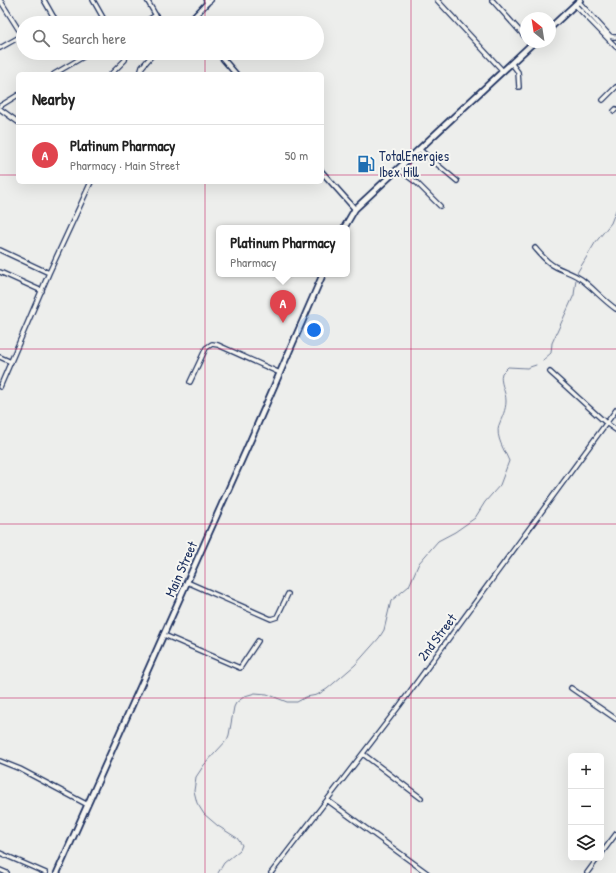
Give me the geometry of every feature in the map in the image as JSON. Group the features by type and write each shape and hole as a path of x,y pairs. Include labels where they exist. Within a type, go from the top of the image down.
{"main road":[{"path":"556,22 578,2"},
{"path":"346,225 355,210 512,64 527,48"},
{"name":"Main Street","path":"57,873 322,277"}],"street":[{"path":"44,0 53,16"},
{"path":"93,0 102,16"},
{"path":"147,0 156,15"},
{"path":"437,0 503,71"},
{"path":"492,0 520,31"},
{"path":"0,1 16,26"},
{"path":"195,16 208,1"},
{"path":"578,2 612,38 616,36"},
{"path":"578,2 616,48"},
{"path":"0,48 16,39"},
{"path":"57,72 77,60"},
{"path":"113,72 125,60"},
{"path":"141,72 142,67 148,60"},
{"path":"224,60 234,72"},
{"path":"512,64 518,72 519,87"},
{"path":"603,100 616,88"},
{"path":"0,106 16,96"},
{"path":"0,109 16,121"},
{"path":"419,149 457,181"},
{"path":"398,169 418,182 440,206"},
{"path":"324,174 355,210"},
{"path":"0,387 49,273 90,184"},
{"path":"535,248 544,258 555,266 568,271 582,280 607,303 616,309"},
{"path":"0,250 49,273"},
{"path":"0,272 42,291"},
{"path":"190,382 206,348 212,344 218,345 280,373"},
{"path":"0,357 11,362"},
{"path":"550,372 606,423 616,430"},
{"name":"2nd Street","path":"271,873 363,754 616,410"},
{"path":"187,582 271,619 277,617 288,594"},
{"path":"164,635 240,668 258,641"},
{"path":"571,688 616,719"},
{"path":"363,754 421,798"},
{"path":"0,761 88,805"},
{"path":"327,800 427,873"},
{"path":"604,850 616,834"},
{"path":"0,853 46,873"},
{"path":"587,873 596,861"},
{"path":"0,870 7,873"}],"waterway":[{"path":"577,273 595,243 611,223 616,210"},
{"path":"543,360 551,353 552,343 574,295 576,279"},
{"path":"218,873 224,863 240,850 242,845 237,838 218,826 204,814 197,803 194,791 196,777 204,765 227,740 236,703 245,696 255,693 267,694 287,702 297,702 306,697 317,695 327,689 355,665 379,638 384,630 391,601 409,586 419,563 438,541 455,532 475,518 485,502 500,485 509,461 498,434 499,425 506,404 506,397 501,376 508,367 527,368 536,365"}],"place":[{"name":"TotalEnergies Ibex Hill","path":"366,164"},
{"name":"Platinum Pharmacy","path":"283,323"}]}
